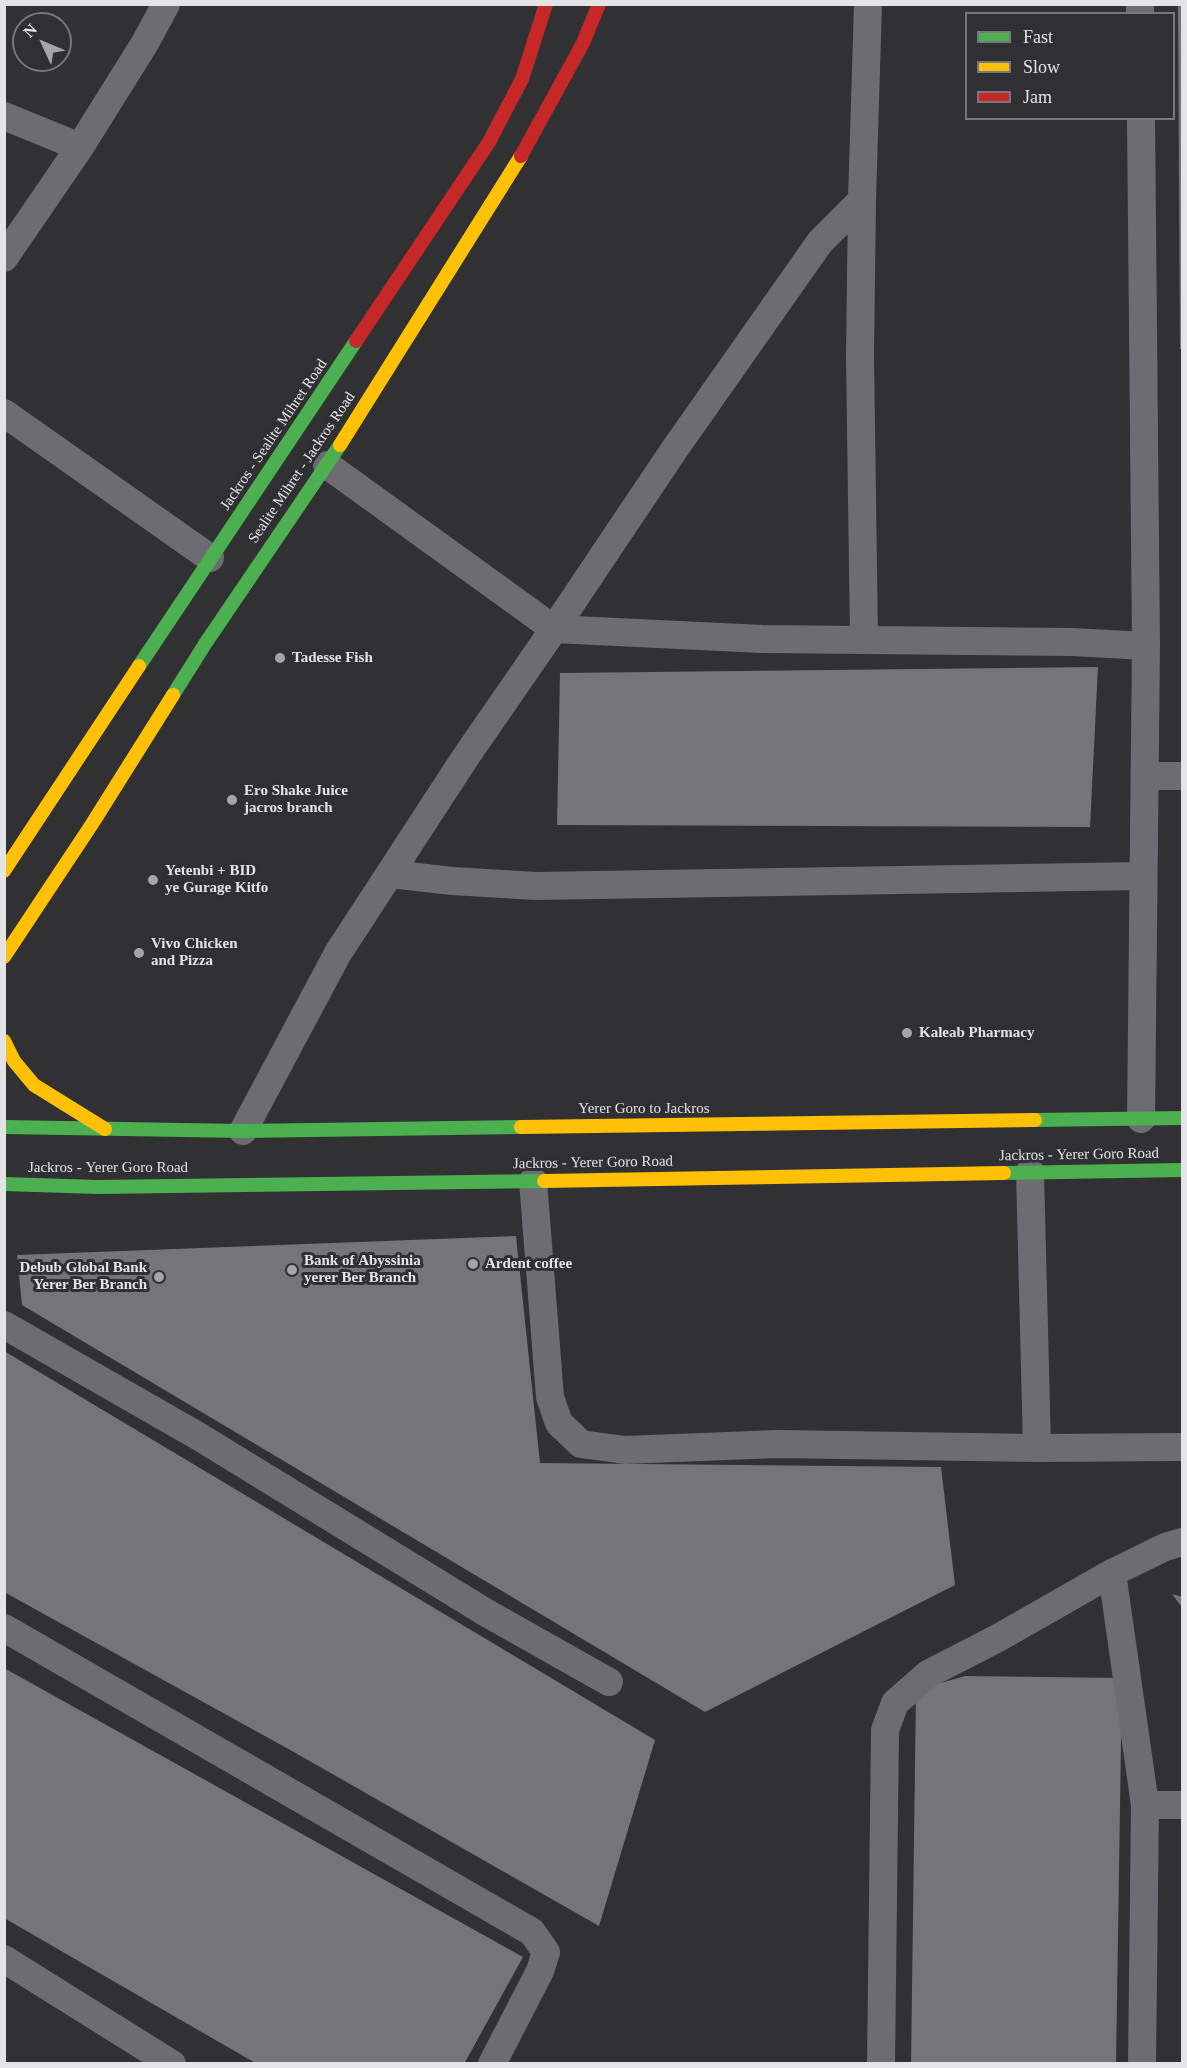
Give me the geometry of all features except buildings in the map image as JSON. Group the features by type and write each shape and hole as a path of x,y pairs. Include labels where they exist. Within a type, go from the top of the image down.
{"main road":[{"name":"Jackros - Sealite Mihret Road","path":"4,871 210,558 489,142 522,79 546,4"},
{"name":"Sealite Mihret - Jackros Road","path":"6,963 15,939 92,824 235,599 327,465 514,168 583,43 599,4"},
{"path":"4,1041 14,1061 34,1085 106,1130"},
{"name":"Yerer Goro to Jackros","path":"4,1127 243,1131 1182,1118"},
{"name":"Jackros - Yerer Goro Road","path":"4,1184 98,1187 1182,1170"}],"street":[{"path":"4,258 80,147 145,43 166,4"},
{"path":"864,640 860,356 861,200 868,4"},
{"path":"4,116 80,147"},
{"path":"1141,120 1146,776 1141,1119"},
{"path":"243,1131 338,953 465,758 674,450 820,242 861,200"},
{"path":"4,413 210,558"},
{"path":"327,465 554,629 762,639 1072,642 1146,646"},
{"path":"1146,776 1182,776"},
{"path":"391,874 452,881 536,886 1143,876"},
{"path":"1030,1172 1037,1448"},
{"path":"533,1181 550,1397 559,1423 581,1444 625,1450 777,1444 1037,1448 1182,1447"},
{"path":"4,1325 198,1436 485,1612 609,1682"},
{"path":"881,2064 885,1730 895,1703 928,1674 998,1638 1112,1573 1165,1547 1182,1542"},
{"path":"1112,1573 1145,1804 1142,2064"},
{"path":"4,1628 532,1932 546,1952 540,1971 492,2064"},
{"path":"1145,1804 1182,1805"},
{"path":"4,1959 172,2064"}],"traffic: fast":[{"path":"139,666 356,341"},
{"path":"173,695 340,445"},
{"path":"1035,1120 1182,1118"},
{"path":"4,1127 243,1131 521,1127"},
{"path":"1004,1173 1182,1170"},
{"path":"4,1184 98,1187 544,1181"}],"traffic: slow":[{"path":"340,445 521,156"},
{"path":"4,871 139,666"},
{"path":"4,957 92,824 173,695"},
{"path":"4,1041 14,1061 34,1085 105,1129"},
{"path":"521,1127 1035,1120"},
{"path":"544,1181 1004,1173"}],"traffic: jam":[{"path":"356,341 489,142 522,79 546,4"},
{"path":"521,156 583,43 599,4"}],"place":[{"name":"Tadesse Fish","path":"280,658"},
{"name":"Ero Shake Juice jacros branch","path":"232,800"},
{"name":"Yetenbi + BID ye Gurage Kitfo","path":"153,880"},
{"name":"Vivo Chicken and Pizza","path":"139,953"},
{"name":"Kaleab Pharmacy","path":"907,1033"},
{"name":"Ardent coffee","path":"473,1264"},
{"name":"Bank of Abyssinia yerer Ber Branch","path":"292,1270"},
{"name":"Debub Global Bank Yerer Ber Branch","path":"159,1277"}]}
